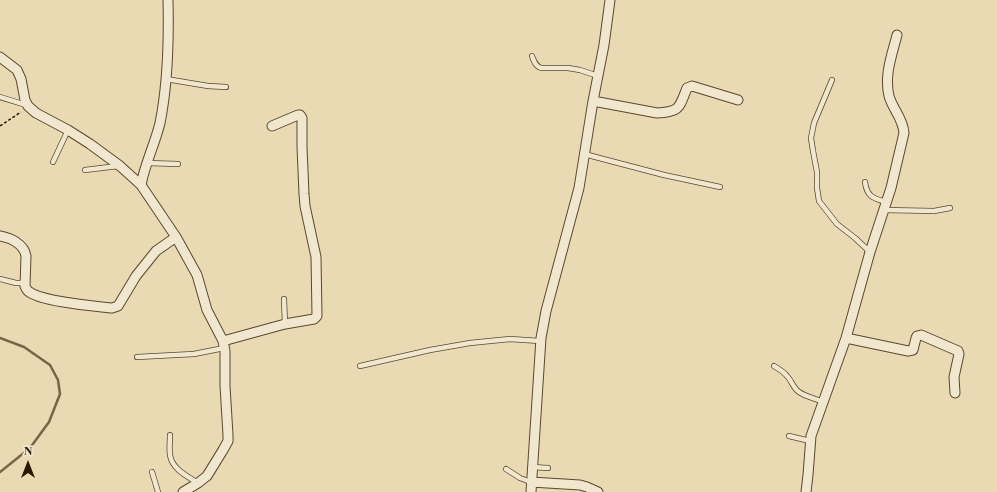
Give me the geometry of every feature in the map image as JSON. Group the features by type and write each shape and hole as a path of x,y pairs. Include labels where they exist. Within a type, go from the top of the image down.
{"street":[{"path":"141,185 160,123 166,79 169,33 168,0"},
{"path":"530,492 540,341 546,311 579,188 593,101 604,46 610,0"},
{"path":"806,492 812,432 846,338 870,252 891,188 904,133 903,126 890,97 887,80 897,35"},
{"path":"0,57 17,70 22,79 25,100 29,106 36,112 90,144 120,166 141,185 176,237 198,275 207,310 224,345 228,441 207,476 184,492"},
{"path":"593,101 664,113 675,111 681,104 687,88 692,86 738,100"},
{"path":"224,345 285,324 314,319 317,316 316,257 305,206 304,194 302,118 298,115 272,126"},
{"path":"0,236 10,238 22,247 25,252 25,283 26,289 29,292 43,297 84,305 112,308 116,307 120,302 136,276 151,257 160,248 176,237"},
{"path":"846,338 908,351 913,350 916,338 920,335 958,351 959,354 954,380 955,393"},
{"path":"531,482 587,486 598,492"}],"lane":[{"path":"532,56 534,63 540,68 568,68 598,76"},
{"path":"166,79 208,86 226,87"},
{"path":"832,80 814,123 812,138 817,172 819,201 837,224 870,252"},
{"path":"0,96 29,106"},
{"path":"53,162 68,130"},
{"path":"584,154 664,175 720,187"},
{"path":"147,163 178,164"},
{"path":"85,170 120,166"},
{"path":"865,182 868,194 885,206 934,211 950,208"},
{"path":"0,279 16,283 25,283"},
{"path":"284,299 285,324"},
{"path":"360,366 430,350 470,343 510,339 540,341"},
{"path":"137,357 194,354 224,345"},
{"path":"774,366 787,376 800,393 823,402"},
{"path":"170,435 170,456 175,465 180,472 198,483"},
{"path":"789,436 810,441"},
{"path":"532,467 548,468"},
{"path":"506,469 520,478 531,482"},
{"path":"152,472 158,492"}],"path":[{"path":"0,126 29,106"}],"waterway":[{"path":"0,338 24,347 50,365 58,380 60,394 49,422 30,448 0,472"}]}
